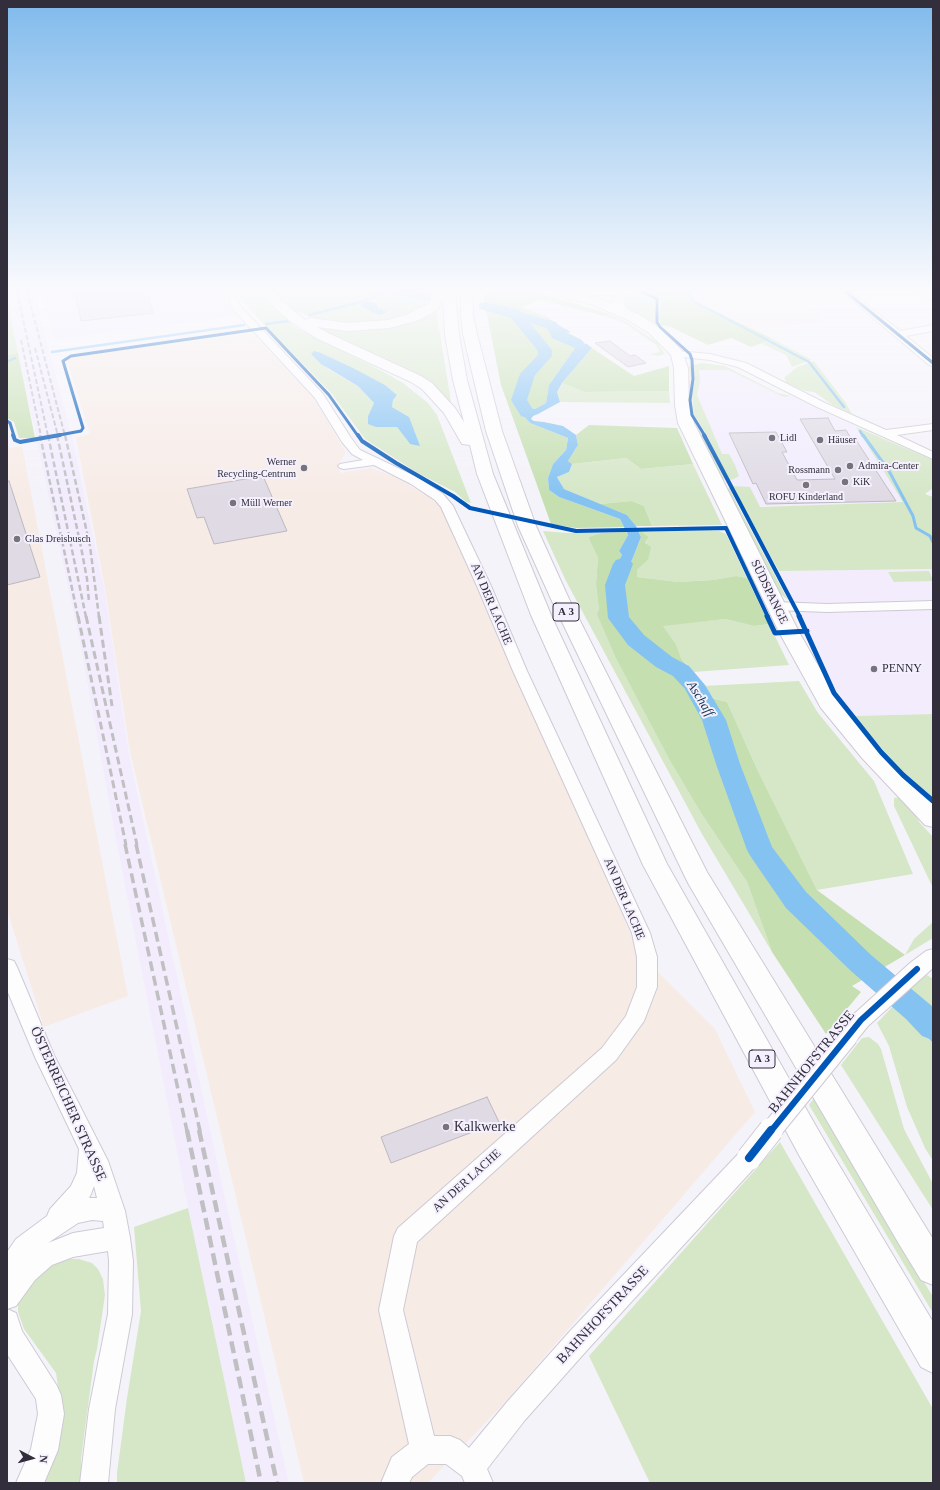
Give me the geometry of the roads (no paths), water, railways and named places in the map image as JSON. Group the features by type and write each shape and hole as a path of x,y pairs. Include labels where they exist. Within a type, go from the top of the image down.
{"main road":[{"path":"376,361 416,379 427,386 450,411 485,474"},
{"name":"A 3","path":"457,361 460,380 485,474 540,615 655,865 810,1146 933,1355"},
{"name":"A 3","path":"477,361 494,431 527,526 560,599 697,876 910,1233 933,1268"},
{"name":"SÜDSPANGE","path":"679,361 682,406 686,424 789,632 832,708 870,752 933,819"}],"street":[{"name":"AN DER LACHE","path":"286,361 319,396 346,440 356,452 373,462 422,485 447,506 484,586 520,671 641,933 647,957 647,987 634,1021 609,1054 406,1236 391,1310 424,1450"},
{"path":"712,361 742,365 883,434 933,456"},
{"path":"883,434 933,427"},
{"path":"356,452 344,466 373,462"},
{"path":"778,609 933,604"},
{"name":"BAHNHOFSTRASSE","path":"424,1450 450,1450 476,1474 516,1411 580,1339 749,1158 861,1020 925,963"},
{"name":"ÖSTERREICHER STRASSE","path":"7,967 45,1057 100,1169 113,1211 118,1238 121,1261 120,1314 102,1409 94,1483"},
{"path":"50,1227 79,1194 88,1173 90,1149"},
{"path":"7,1286 10,1270 24,1247 50,1227 74,1213 92,1209 113,1211"},
{"path":"7,1297 26,1271 44,1257 73,1245 118,1238"},
{"path":"7,1322 11,1337 48,1395 51,1414 44,1450 30,1483"},
{"path":"395,1483 402,1467 424,1450"}],"water":[{"path":"318,361 337,361 385,385 397,395 393,400 392,407 409,417 420,446 410,444 397,427 376,427 368,424 368,416 374,403 358,386"},
{"path":"566,361 581,361 562,383 557,392 560,402 533,416 531,419 534,421 563,426 576,435 578,445 568,461 572,464 569,472 557,477 564,489 627,515 636,526 641,537 632,560 622,578 621,594 616,595 611,593 610,576 622,555 619,551 628,535 620,519 559,497 549,490 548,478 553,464 566,450 568,438 530,423 520,411 520,405 535,409 546,403 549,385"},
{"path":"915,998 933,1015 933,1043 906,1015"}],"waterway":[{"name":"Aschaff","path":"527,413 519,400 528,374 541,361"},
{"path":"806,361 809,362 844,407"},
{"path":"860,431 863,436"},
{"path":"863,435 889,471 913,516 916,528 930,536 933,542"},
{"name":"Aschaff","path":"623,564 615,585 619,618 636,640 664,662 681,671 694,685 714,720 728,764 760,850 796,900 861,963 917,1010 933,1027"}],"railway":[{"path":"25,361 41,436"},
{"path":"32,361 48,436"},
{"path":"38,361 58,436"},
{"path":"45,361 65,436"},
{"path":"40,435 78,617"},
{"path":"48,435 86,617"},
{"path":"57,435 81,547 87,579 89,602"},
{"path":"65,435 90,546 99,617"},
{"path":"78,616 126,845"},
{"path":"86,616 137,845"},
{"path":"99,616 112,706"},
{"path":"125,844 187,1131"},
{"path":"136,844 200,1131"},
{"path":"187,1130 261,1483"},
{"path":"199,1130 277,1483"}],"place":[{"name":"Lidl","path":"772,438"},
{"name":"Häuser","path":"820,440"},
{"name":"Admira-Center","path":"850,466"},
{"name":"Werner Recycling-Centrum","path":"304,468"},
{"name":"Rossmann","path":"838,470"},
{"name":"KiK","path":"845,482"},
{"name":"ROFU Kinderland","path":"806,485"},
{"name":"Müll Werner","path":"233,503"},
{"name":"Glas Dreisbusch","path":"17,539"},
{"name":"PENNY","path":"874,669"},
{"name":"Kalkwerke","path":"446,1127"}]}
